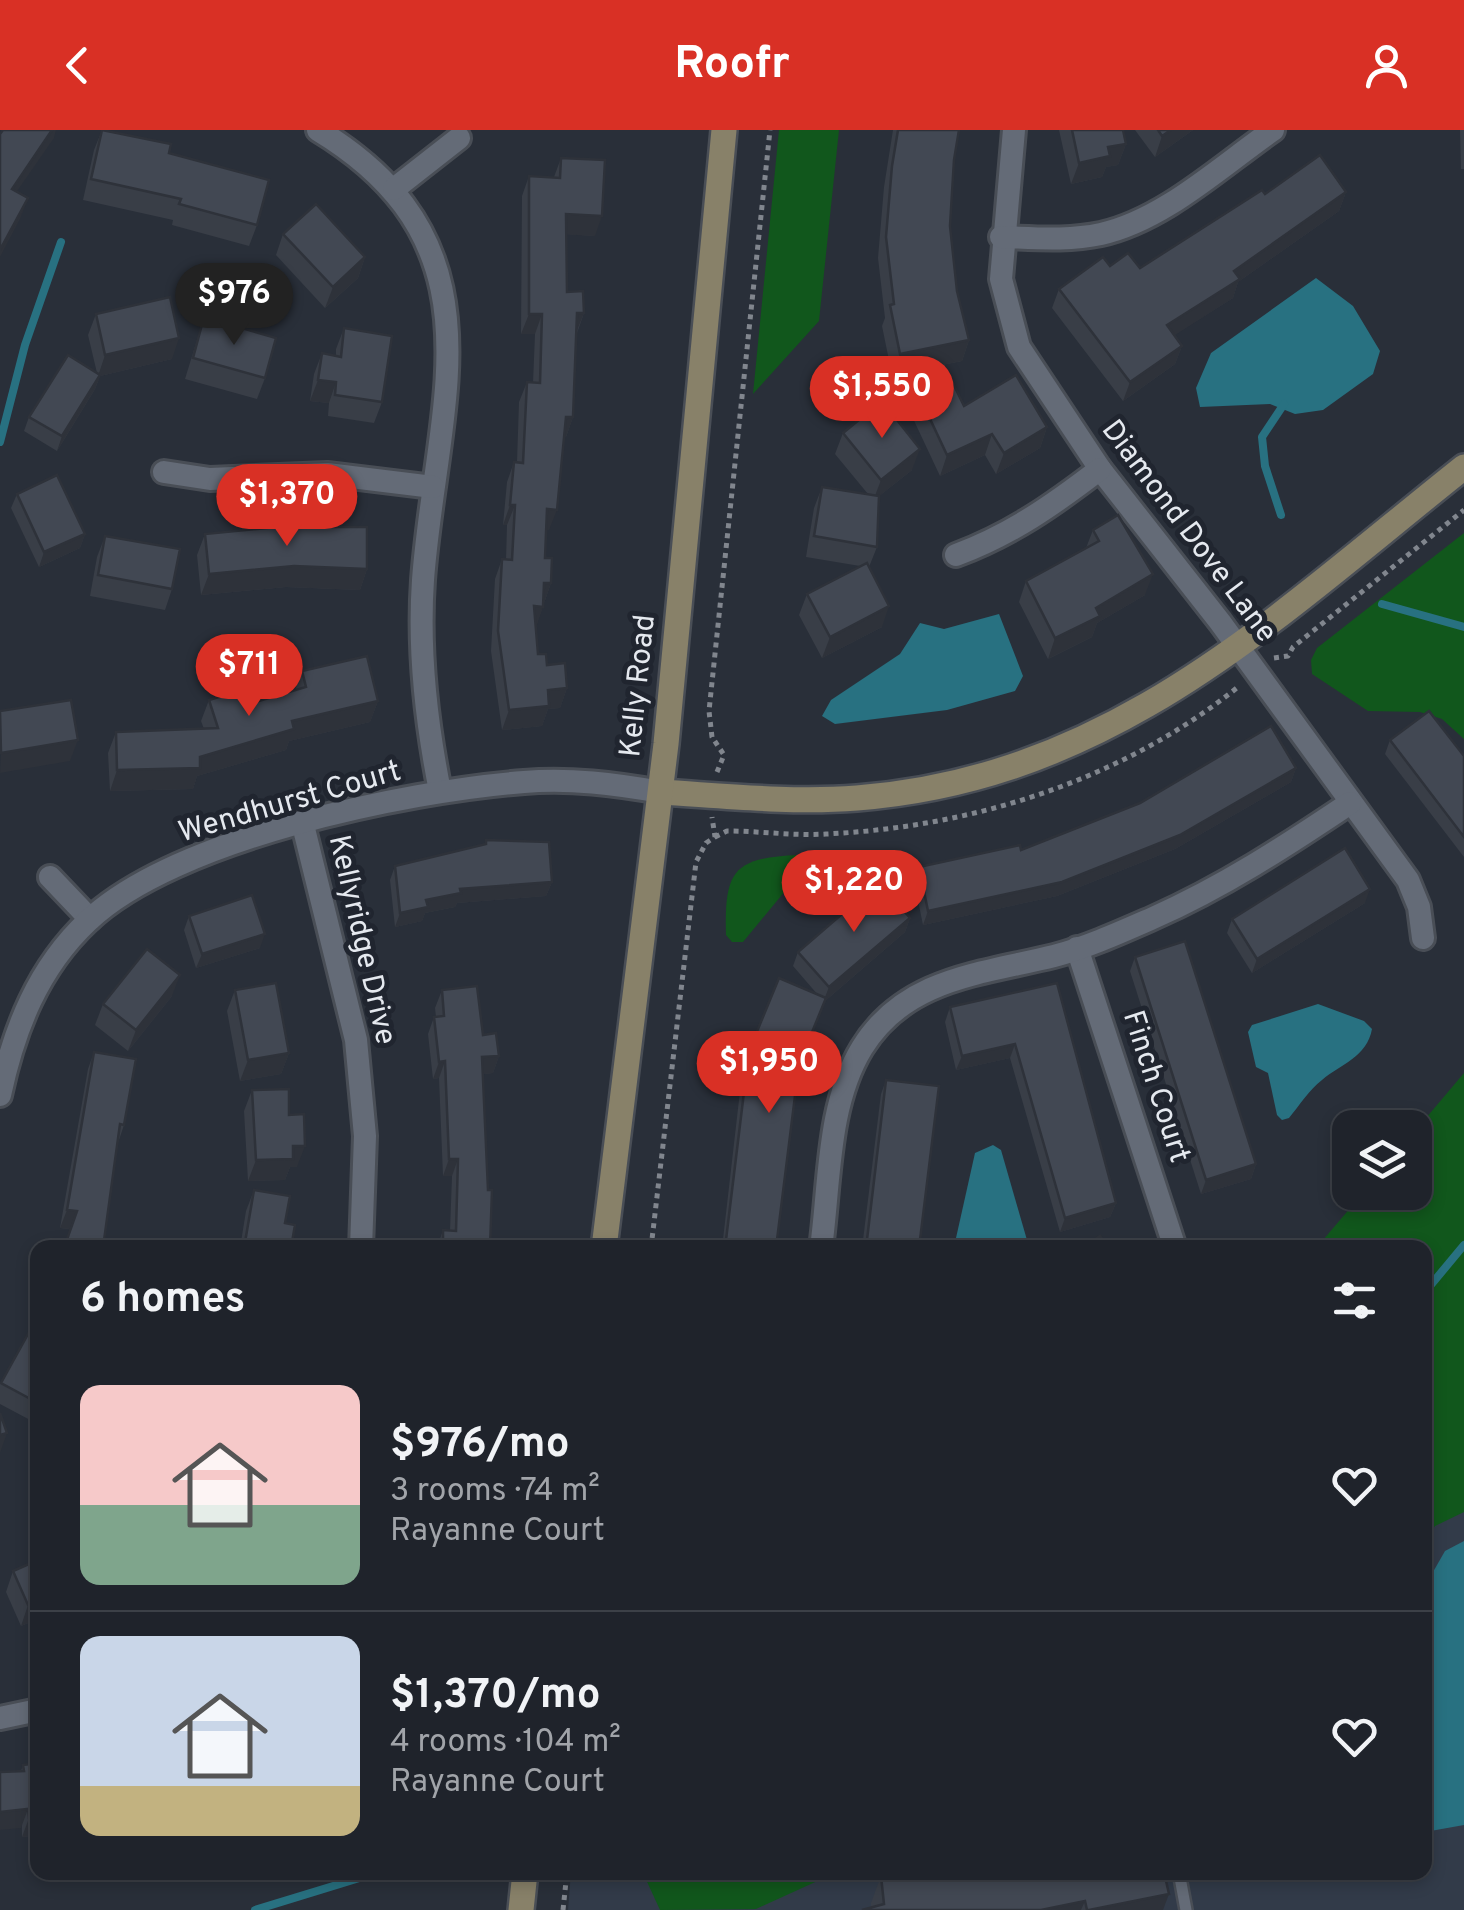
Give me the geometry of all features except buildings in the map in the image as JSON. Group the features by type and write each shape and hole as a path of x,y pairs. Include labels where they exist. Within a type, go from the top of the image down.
{"main road":[{"name":"Kelly Road","path":"605,1240 660,792 724,130"},
{"path":"660,792 762,800 858,798 989,775 1036,760 1114,726 1188,683 1464,467"},
{"path":"521,1910 525,1880"}],"street":[{"path":"318,130 394,189 427,248 448,318 449,381 434,487 422,633 426,720 440,791"},
{"name":"Diamond Dove Lane","path":"1014,130 1001,238 1001,279 1018,346 1100,468 1238,647 1408,880 1419,907 1423,938"},
{"path":"1001,238 1064,240 1105,234 1153,213 1273,130"},
{"path":"394,189 459,138"},
{"path":"956,555 1004,537 1044,513 1100,468"},
{"path":"164,472 210,479 327,474 434,487"},
{"name":"Wendhurst Court","path":"0,1095 24,1012 64,946 90,919 142,882 174,867 303,825 440,791 568,781 660,792"},
{"path":"823,1240 841,1100 852,1065 871,1034 910,998 950,979 1077,948 1200,896 1350,803"},
{"name":"Kellyridge Drive","path":"303,825 356,1040 365,1136 361,1240"},
{"path":"50,876 90,919"},
{"name":"Finch Court","path":"1077,948 1172,1240"},
{"path":"0,1718 30,1712"}],"lane":[{"path":"1180,1880 1186,1910"}],"path":[{"path":"719,759 724,755 712,737 709,711 770,130"},
{"path":"1276,656 1288,656 1292,647 1464,510"},
{"path":"652,1240 696,862 706,843 716,837 711,830"},
{"path":"563,1910 566,1880"}],"shaded area":[{"path":"1464,1484 1464,1910 568,1910 570,1880 1432,1880 1432,1506"}],"green space":[{"path":"779,130 839,130 819,321 753,394"},
{"path":"1464,533 1464,739 1442,719 1420,712 1368,711 1312,674 1311,660 1317,648"},
{"path":"798,855 803,863 800,873 743,942 732,942 726,935 727,896 737,872 759,860"},
{"path":"1464,1073 1464,1512 1432,1530 1432,1240 1323,1240 1349,1210 1432,1210 1432,1111"},
{"path":"647,1880 820,1880 756,1909 660,1910"}],"water":[{"path":"1316,278 1353,306 1380,351 1373,374 1323,410 1295,414 1270,404 1200,407 1196,388 1211,353"},
{"path":"999,614 1023,676 1015,691 947,710 835,724 822,716 831,700 900,654 920,623 944,629"},
{"path":"1318,1004 1364,1021 1372,1029 1369,1039 1359,1053 1317,1084 1289,1118 1282,1120 1277,1115 1268,1073 1256,1067 1248,1032 1252,1025"},
{"path":"993,1145 1001,1150 1027,1240 956,1240 975,1153"},
{"path":"1464,1541 1464,1825 1432,1831 1432,1574 1445,1551"}],"waterway":[{"path":"0,442 25,345 61,242"},
{"path":"1281,515 1265,466 1262,437 1284,404"},
{"path":"1382,604 1464,627"},
{"path":"1432,1284 1464,1245"},
{"path":"255,1910 353,1880"}]}
